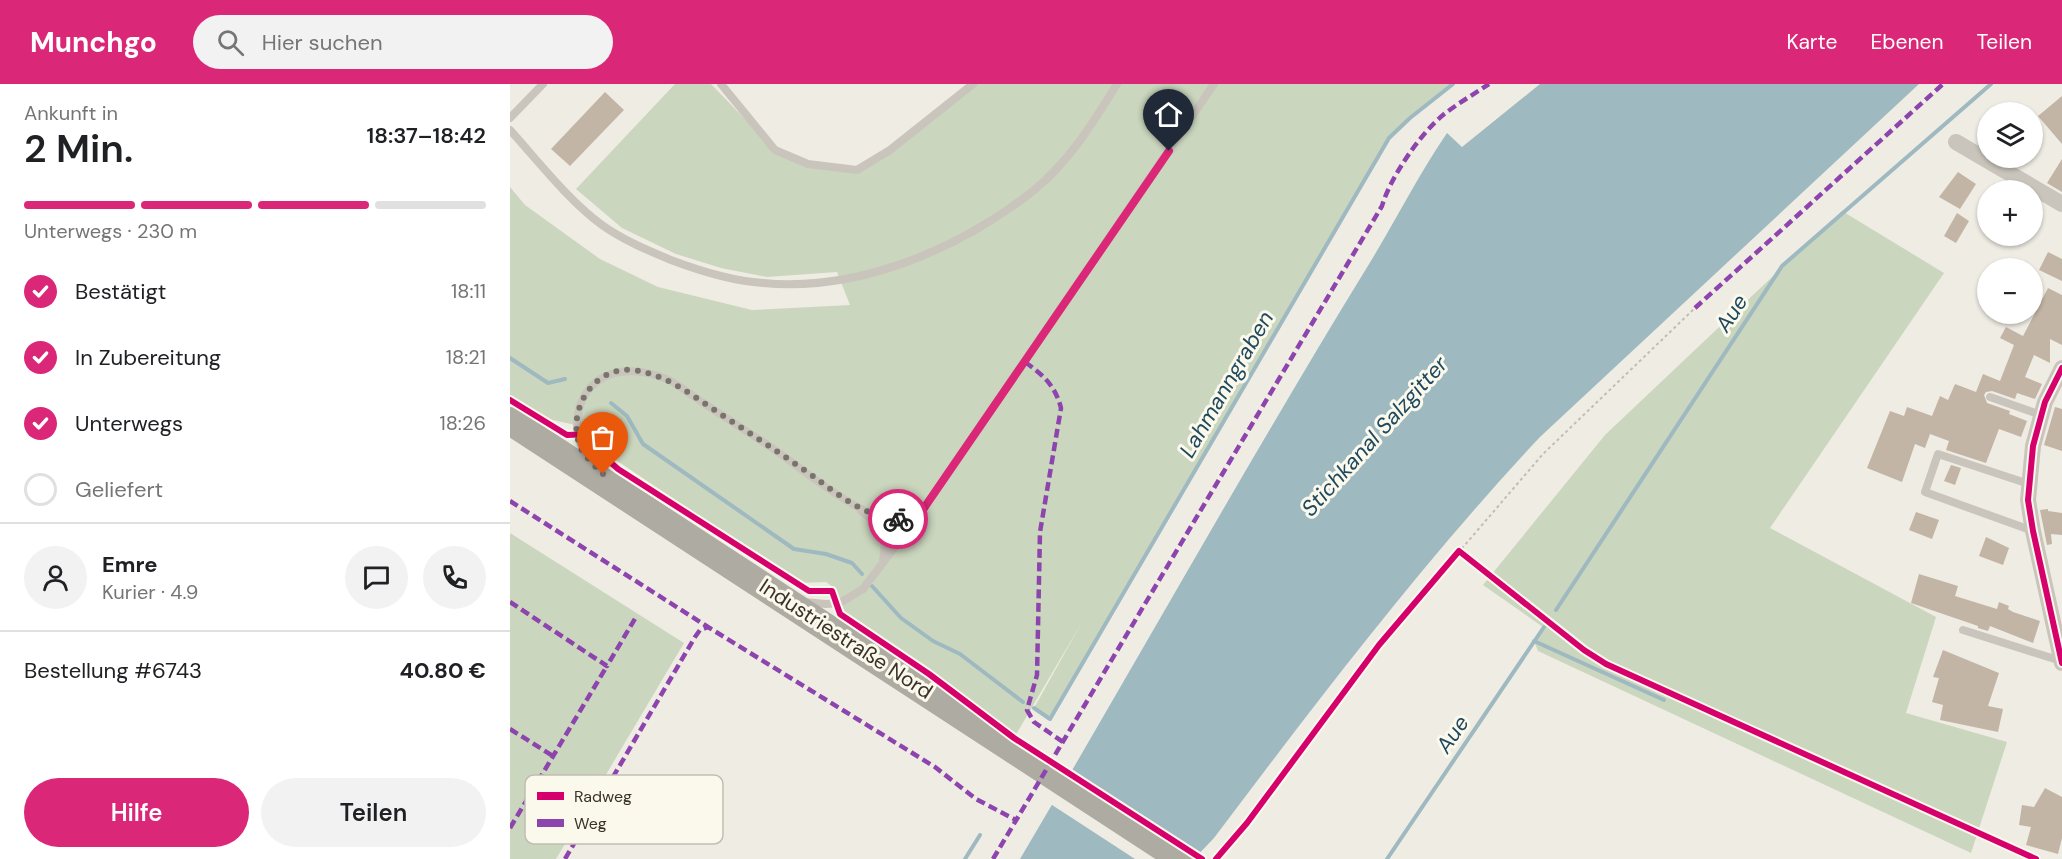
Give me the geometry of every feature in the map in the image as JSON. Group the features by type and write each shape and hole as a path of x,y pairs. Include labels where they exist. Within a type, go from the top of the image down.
{"highway":[{"name":"Industriestraße Nord","path":"510,421 786,599 1156,859"},
{"name":"Industriestraße Nord","path":"510,443 1032,771 1181,859"}],"street":[{"path":"1956,142 2062,204"},
{"path":"2062,368 2050,388 2041,415 2030,458 2028,484 2032,531 2062,662"}],"lane":[{"path":"510,118 543,84"},
{"path":"721,84 775,150 808,164 857,170 890,150 973,84"},
{"path":"510,130 601,225 640,247 683,264 727,277 764,284 804,283 873,273 922,256 982,227 1034,190 1072,152 1117,84"},
{"path":"786,599 826,604 840,603 863,589 922,511 1214,84"},
{"path":"618,490 580,446 577,420 586,391 605,376 632,370 665,378 777,451 876,523 885,536 882,565"},
{"path":"1990,397 2041,415"},
{"path":"2028,484 1938,454 1925,492 2032,531"},
{"path":"848,502 891,519 903,520 922,511"},
{"path":"1963,630 2062,662"}],"path":[{"path":"1216,859 1247,823 1379,645 1543,454 1695,308"}],"green space":[{"path":"675,84 711,84 775,150 808,164 857,170 973,84 1453,84 1389,138 1050,719 1034,708 1082,622 1014,738 930,673 846,615 834,588 826,582 799,583 613,458 603,431 548,419 510,397 510,187 525,205 600,259 658,287 752,310 850,305 837,272 767,277 721,268 676,254 622,228 576,189"},
{"path":"1842,211 1944,273 1770,528 1936,617 1906,713 2007,742 1971,853 1538,651 1534,641 1543,627 1483,585 1605,435"},
{"path":"510,533 684,643 606,775 525,775 525,844 565,844 556,859 510,859"}],"water":[{"name":"Stichkanal Salzgitter","path":"1540,84 1919,84 1540,437 1412,583 1214,838 1194,859 1020,859 1278,415 1447,133 1462,147"}],"pier":[{"path":"1070,768 1202,854 1198,859 1135,859 1049,803"}],"building":[{"path":"605,92 624,110 570,166 551,149"},
{"path":"2062,96 2062,144 2043,122 2043,112"},
{"path":"2062,159 2062,192 2047,183"},
{"path":"1958,172 1976,184 1960,209 1939,197"},
{"path":"1957,213 1969,221 1956,243 1944,236"},
{"path":"2048,252 2062,259 2062,281 2043,272 2043,262"},
{"path":"2048,288 2062,295 2062,345 2050,339 2050,363 2034,355 2025,377 2042,384 2035,399 2017,393 2015,399 1992,391 1984,395 1987,403 2010,411 2009,414 2027,421 2021,437 1999,429 1986,463 1946,450 1949,441 1930,434 1925,448 1915,444 1902,482 1867,468 1890,411 1904,416 1907,407 1932,416 1940,396 1948,400 1955,384 1976,392 1983,374 2000,381 2014,345 2000,338 2006,327 2023,336 2029,324 2043,324 2043,298"},
{"path":"2055,407 2062,409 2062,451 2044,445"},
{"path":"1951,465 1961,468 1955,485 1944,481"},
{"path":"2048,509 2048,511 2062,513 2062,535 2051,534 2052,544 2047,545 2040,510"},
{"path":"1916,512 1939,520 1932,539 1909,530"},
{"path":"1986,537 2009,548 2003,565 1979,556"},
{"path":"1919,574 1958,586 1955,596 1997,609 1999,602 2009,606 2008,609 2013,612 2040,621 2033,643 1990,626 1988,631 1978,628 1978,626 1911,603"},
{"path":"1943,650 1999,673 1988,706 2003,709 1998,732 1940,720 1943,705 1932,702 1939,678 1933,677"},
{"path":"2045,788 2062,797 2062,838 2058,854 2026,845 2031,827 2019,825 2022,805 2034,807"}],"waterway":[{"name":"Lahmanngraben","path":"1034,708 1050,719 1389,138 1453,84"},
{"name":"Aue","path":"1556,610 1782,266 1991,84"},
{"path":"510,358 548,383 565,379"},
{"path":"611,403 627,416 643,444 794,549 826,554 852,563 862,574"},
{"path":"872,586 901,618 933,641 960,654 1023,702"},
{"name":"Aue","path":"1387,859 1544,627"},
{"path":"1534,641 1664,700"},
{"name":"Lahmanngraben","path":"965,859 980,835"}],"marked path":[{"path":"993,859 1382,206 1407,157 1434,123 1489,84"},
{"path":"1695,308 1943,84"},
{"path":"1025,362 1048,381 1061,408 1040,532 1037,675 1027,710 1034,722 1063,742"},
{"path":"510,501 708,627"},
{"path":"510,602 607,666 636,617"},
{"path":"614,775 695,637 700,630 708,627 935,767 976,799 1016,820"},
{"path":"542,775 607,666"},
{"path":"510,729 553,756"},
{"path":"510,828 525,803"},
{"path":"565,859 574,844"}],"cycle path":[{"path":"2062,368 2045,402 2033,446 2028,500 2062,663"},
{"path":"510,400 567,435 589,434 601,454 618,469 809,591 832,591 840,614 929,674 1014,738 1202,859"},
{"path":"1216,859 1247,823 1379,645 1459,551 1584,650 1606,664 2036,859"}],"way so far":[{"path":"603,474 580,446 577,420 579,408 586,391 605,376 632,370 665,378 777,451 848,502 877,515 898,519"}],"route":[{"path":"898,519 903,520 922,511 1169,151"}]}
